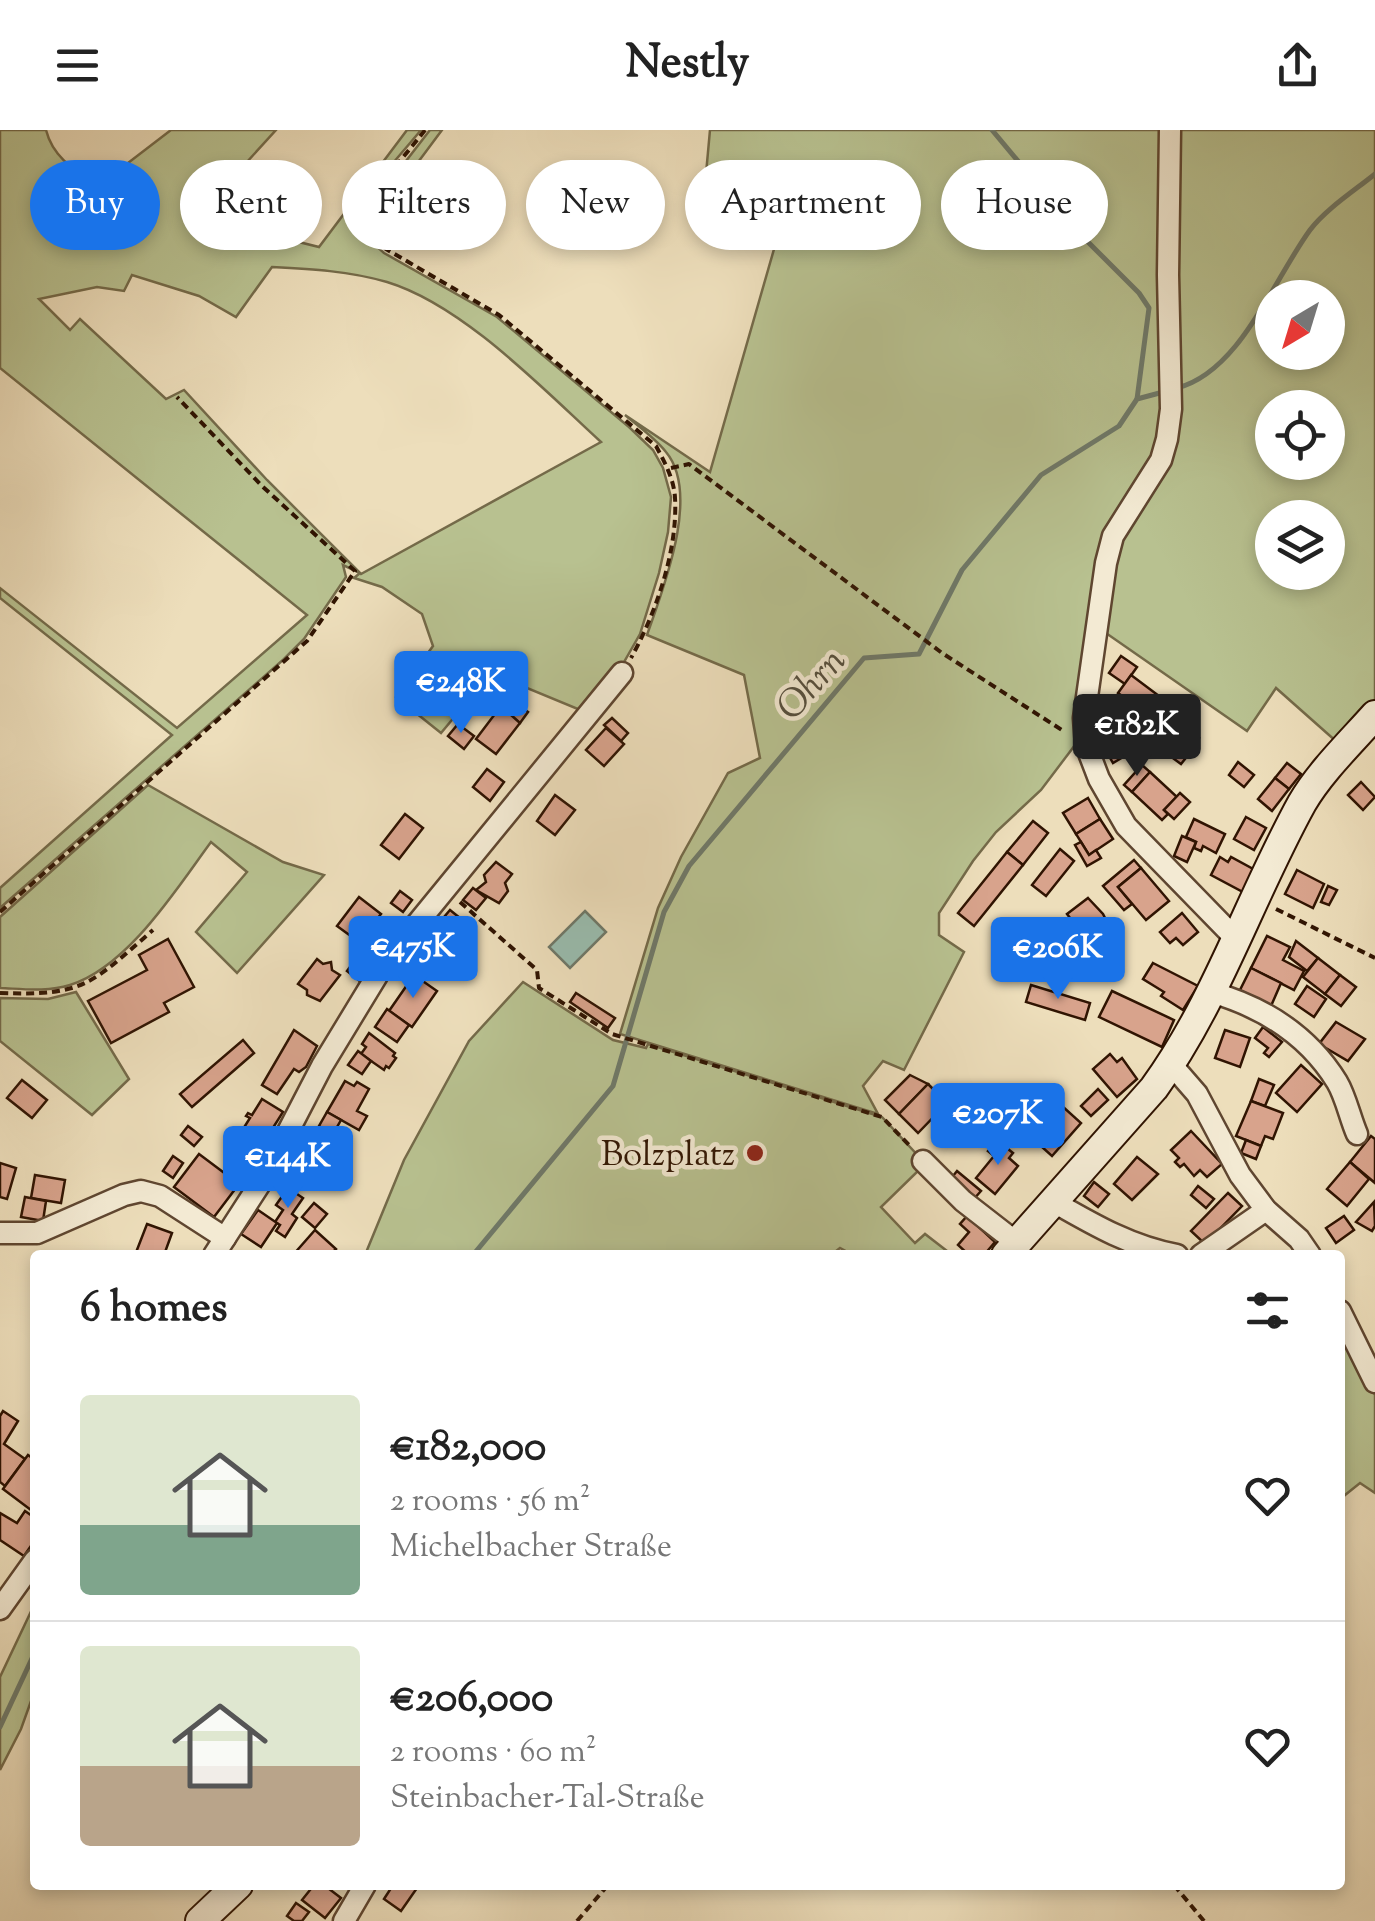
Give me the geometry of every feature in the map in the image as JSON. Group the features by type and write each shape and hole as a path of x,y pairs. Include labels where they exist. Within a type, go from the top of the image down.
{"main road":[{"path":"1011,1249 1171,1064 1212,992 1304,800 1375,715"},
{"path":"200,1921 233,1890"}],"street":[{"path":"1170,130 1171,409 1160,460 1113,536 1106,562 1084,718 1086,745 1099,779 1126,826 1236,939"},
{"path":"0,1233 37,1232 141,1191 160,1196 219,1246 265,1176 322,1066 384,964 622,672"},
{"path":"1212,992 1247,1002 1296,1032 1338,1083 1356,1134"},
{"path":"1171,1064 1198,1094 1240,1174 1266,1210 1307,1250"},
{"path":"923,1160 1011,1249"},
{"path":"1054,1202 1150,1250"},
{"path":"1208,1250 1266,1210"},
{"path":"1345,1321 1375,1382"},
{"path":"0,1610 30,1567"},
{"path":"344,1921 362,1890"}],"path":[{"path":"425,130 365,215 375,239 499,315 656,446 669,468 675,498 663,576 644,634 622,672"},
{"path":"0,912 307,641 354,570 262,486 177,396"},
{"path":"669,468 689,464 942,652 1086,745"},
{"path":"445,889 537,970 539,988 612,1034 882,1118 923,1160"},
{"path":"1255,900 1375,958"},
{"path":"0,993 71,990 92,981 152,930"},
{"path":"577,1921 604,1890"},
{"path":"1178,1890 1204,1921"}],"green space":[{"path":"0,130 46,130 64,160 30,160 30,250 160,250 160,160 132,160 171,130 276,130 249,160 180,160 180,250 322,250 322,243 342,216 342,250 381,250 497,317 629,427 653,450 671,497 659,573 640,634 620,669 585,712 491,673 441,733 396,697 433,646 422,614 382,587 354,578 360,573 343,565 346,577 304,639 284,659 0,908 0,888 172,735 0,598 0,588 177,728 307,615 0,368","holes":["272,267 373,278 416,293 473,329 601,442 361,574 184,390 166,399 80,319 70,330 39,299 97,287 124,291 132,275 199,296 236,317"]},
{"path":"407,130 421,130 396,160 384,160"},
{"path":"430,130 442,130 420,160 407,160"},
{"path":"710,130 1164,130 1162,439 1118,517 1077,718 1075,745 1041,790 996,832 939,913 939,935 964,952 904,1070 883,1061 863,1086 878,1114 620,1034 658,908 681,857 728,773 760,758 744,675 647,635 676,542 680,492 676,470 666,452 625,415 710,472 774,250 921,250 921,160 707,160"},
{"path":"1176,130 1375,130 1375,705 1338,743 1276,688 1247,731 1103,631 1121,536 1167,460"},
{"path":"148,785 283,862 324,875 237,973 196,932 247,872 211,842 150,924 112,962 70,985 35,990 0,988 0,917"},
{"path":"523,982 613,1040 646,1048 648,1044 882,1117 923,1161 919,1170 881,1207 915,1243 925,1234 946,1250 367,1250 404,1160 469,1041"},
{"path":"76,992 129,1079 92,1115 0,1041 0,998 48,999"},
{"path":"1345,1339 1375,1395 1375,1493 1360,1483 1345,1495"},
{"path":"30,1614 30,1704 0,1770 0,1677"}],"shaded area":[{"path":"585,911 606,932 570,968 549,947"}],"building":[{"path":"1121,656 1137,667 1125,684 1109,673"},
{"path":"1131,675 1163,699 1149,719 1118,693"},
{"path":"516,703 528,712 520,723 507,714"},
{"path":"501,706 520,723 496,754 476,739"},
{"path":"612,718 628,733 621,741 604,725"},
{"path":"1173,720 1199,738 1190,755 1177,745 1175,749 1162,736"},
{"path":"1121,721 1138,748 1113,763 1097,735"},
{"path":"458,724 474,736 464,749 448,736"},
{"path":"606,728 624,744 604,766 586,750"},
{"path":"1177,745 1189,754 1181,764 1170,756"},
{"path":"1238,762 1254,775 1244,787 1229,775"},
{"path":"1287,763 1301,774 1289,789 1275,778"},
{"path":"1142,765 1150,772 1132,792 1124,785"},
{"path":"487,769 504,782 490,801 473,787"},
{"path":"1150,772 1177,797 1164,810 1168,814 1162,820 1132,792"},
{"path":"1275,778 1289,789 1272,811 1258,799"},
{"path":"1361,782 1375,797 1363,810 1348,795"},
{"path":"1180,793 1190,802 1174,819 1164,810"},
{"path":"555,795 575,810 555,835 537,821"},
{"path":"1088,798 1100,819 1076,834 1063,813"},
{"path":"405,814 423,828 399,859 381,845"},
{"path":"1246,817 1266,828 1254,850 1234,839"},
{"path":"1100,819 1113,839 1089,855 1076,834"},
{"path":"1194,819 1225,834 1216,853 1203,846 1201,851 1194,848 1196,842 1186,837"},
{"path":"1033,821 1048,833 1023,865 1007,852"},
{"path":"1182,836 1196,842 1187,862 1174,856"},
{"path":"1081,842 1089,855 1096,850 1101,858 1087,866 1075,845"},
{"path":"1060,849 1074,861 1046,896 1032,885"},
{"path":"1007,852 1023,865 974,926 958,913"},
{"path":"1220,857 1228,862 1231,857 1255,870 1243,892 1211,875"},
{"path":"1134,860 1141,868 1118,887 1132,904 1124,910 1103,886"},
{"path":"496,862 512,874 505,883 508,891 499,903 476,890 486,882 484,875"},
{"path":"1141,868 1169,901 1146,920 1118,887"},
{"path":"1297,870 1324,884 1313,908 1285,894"},
{"path":"1328,886 1337,890 1329,905 1321,902"},
{"path":"473,888 486,898 476,910 463,900"},
{"path":"400,891 412,900 403,912 391,903"},
{"path":"359,897 381,914 359,942 337,926"},
{"path":"1088,898 1108,924 1087,940 1067,914"},
{"path":"450,910 471,927 448,956 433,944 441,934 434,929"},
{"path":"1182,913 1198,932 1183,945 1176,938 1170,943 1160,932"},
{"path":"1267,936 1290,947 1283,960 1304,971 1294,990 1251,968"},
{"path":"168,939 194,987 164,1003 169,1012 111,1043 88,1001 147,970 139,955"},
{"path":"1296,941 1318,958 1307,971 1289,957"},
{"path":"358,956 372,967 361,982 347,971"},
{"path":"1318,958 1340,975 1325,994 1303,977"},
{"path":"317,959 323,964 331,962 332,970 340,975 320,1001 307,995 307,990 298,984"},
{"path":"1153,963 1198,986 1183,1010 1143,979"},
{"path":"1251,968 1281,983 1271,1006 1240,990"},
{"path":"414,975 437,991 412,1027 389,1011"},
{"path":"1340,975 1356,987 1341,1006 1325,994"},
{"path":"1031,985 1090,1003 1085,1020 1026,1002"},
{"path":"1307,986 1326,999 1314,1017 1295,1004"},
{"path":"1112,991 1174,1020 1162,1047 1099,1017"},
{"path":"576,993 615,1018 608,1028 570,1002"},
{"path":"387,1009 409,1025 397,1042 375,1027"},
{"path":"1336,1022 1365,1039 1348,1061 1319,1044"},
{"path":"1263,1027 1282,1042 1269,1057 1264,1053 1268,1048 1255,1038"},
{"path":"294,1030 317,1046 306,1067 299,1072 294,1069 277,1094 262,1085"},
{"path":"1225,1030 1250,1038 1240,1067 1215,1058"},
{"path":"369,1033 395,1053 389,1068 384,1070 361,1054"},
{"path":"243,1040 254,1053 192,1107 180,1094"},
{"path":"358,1051 371,1061 362,1074 348,1065"},
{"path":"1110,1054 1117,1062 1122,1058 1137,1079 1117,1097 1093,1069"},
{"path":"1301,1065 1322,1084 1297,1112 1276,1093"},
{"path":"910,1075 928,1084 899,1114 885,1100"},
{"path":"1259,1079 1274,1085 1265,1106 1251,1101"},
{"path":"22,1080 47,1100 32,1118 7,1098"},
{"path":"345,1081 369,1089 357,1111 367,1116 359,1130 327,1112"},
{"path":"928,1084 947,1103 918,1133 899,1114"},
{"path":"1041,1087 1081,1123 1052,1156 1012,1120"},
{"path":"1098,1089 1108,1100 1091,1116 1081,1106"},
{"path":"985,1095 1001,1110 968,1146 948,1129"},
{"path":"262,1099 283,1112 264,1142 243,1129 250,1118 246,1116 252,1115"},
{"path":"1251,1101 1283,1113 1273,1139 1265,1136 1261,1146 1236,1136"},
{"path":"327,1112 341,1120 333,1134 319,1126"},
{"path":"188,1126 202,1137 194,1146 181,1135"},
{"path":"243,1129 264,1142 253,1161 232,1148"},
{"path":"1191,1131 1222,1164 1207,1177 1200,1170 1194,1176 1184,1164 1180,1167 1175,1162 1179,1158 1171,1150"},
{"path":"1371,1136 1375,1139 1375,1183 1350,1162"},
{"path":"1246,1140 1261,1146 1256,1159 1241,1153"},
{"path":"994,1144 1013,1153 1009,1158 1018,1166 995,1194 976,1178 994,1156 988,1151"},
{"path":"291,1151 300,1156 292,1171 283,1165"},
{"path":"199,1154 239,1184 214,1217 174,1187"},
{"path":"173,1156 183,1163 173,1178 163,1171"},
{"path":"1137,1157 1158,1174 1132,1200 1114,1184"},
{"path":"1350,1162 1369,1179 1347,1206 1327,1189"},
{"path":"0,1163 16,1168 7,1199 0,1197"},
{"path":"957,1171 981,1191 972,1201 949,1181"},
{"path":"35,1175 65,1180 61,1203 31,1198"},
{"path":"1094,1182 1109,1194 1098,1207 1084,1196"},
{"path":"1198,1186 1214,1199 1206,1208 1191,1195"},
{"path":"288,1188 303,1198 292,1214 297,1218 285,1237 276,1231 280,1225 275,1222 283,1210 276,1205"},
{"path":"1228,1193 1242,1206 1205,1244 1191,1231"},
{"path":"25,1197 46,1201 43,1221 21,1217"},
{"path":"1374,1202 1375,1226 1372,1231 1356,1222"},
{"path":"314,1203 327,1214 315,1228 302,1217"},
{"path":"258,1210 277,1223 261,1247 241,1234"},
{"path":"967,1216 995,1242 988,1250 964,1250 958,1245 969,1232 960,1224"},
{"path":"1344,1216 1354,1230 1336,1243 1326,1228"},
{"path":"147,1224 172,1233 166,1250 137,1250"},
{"path":"315,1230 336,1249 335,1250 297,1250"},
{"path":"3,1411 18,1421 4,1444 25,1459 5,1486 0,1482"},
{"path":"28,1455 30,1456 30,1509 3,1489"},
{"path":"25,1511 30,1514 30,1547 24,1556 0,1540 0,1513 17,1523"},
{"path":"310,1890 331,1890 341,1898 325,1918 302,1900"},
{"path":"390,1890 416,1890 401,1911 384,1899"},
{"path":"296,1903 309,1912 302,1921 287,1916"}],"waterway":[{"path":"992,130 1073,227 1149,308 1137,399"},
{"name":"Ohrn","path":"1177,388 1199,379 1237,344 1310,230 1375,174"},
{"name":"Ohrn","path":"477,1250 613,1086 664,912 689,866 864,658 919,654 962,570 1041,475 1119,426 1137,399 1167,391"},
{"name":"Ohrn","path":"0,1727 30,1663"}],"place":[{"name":"Bolzplatz","path":"755,1153"}]}
